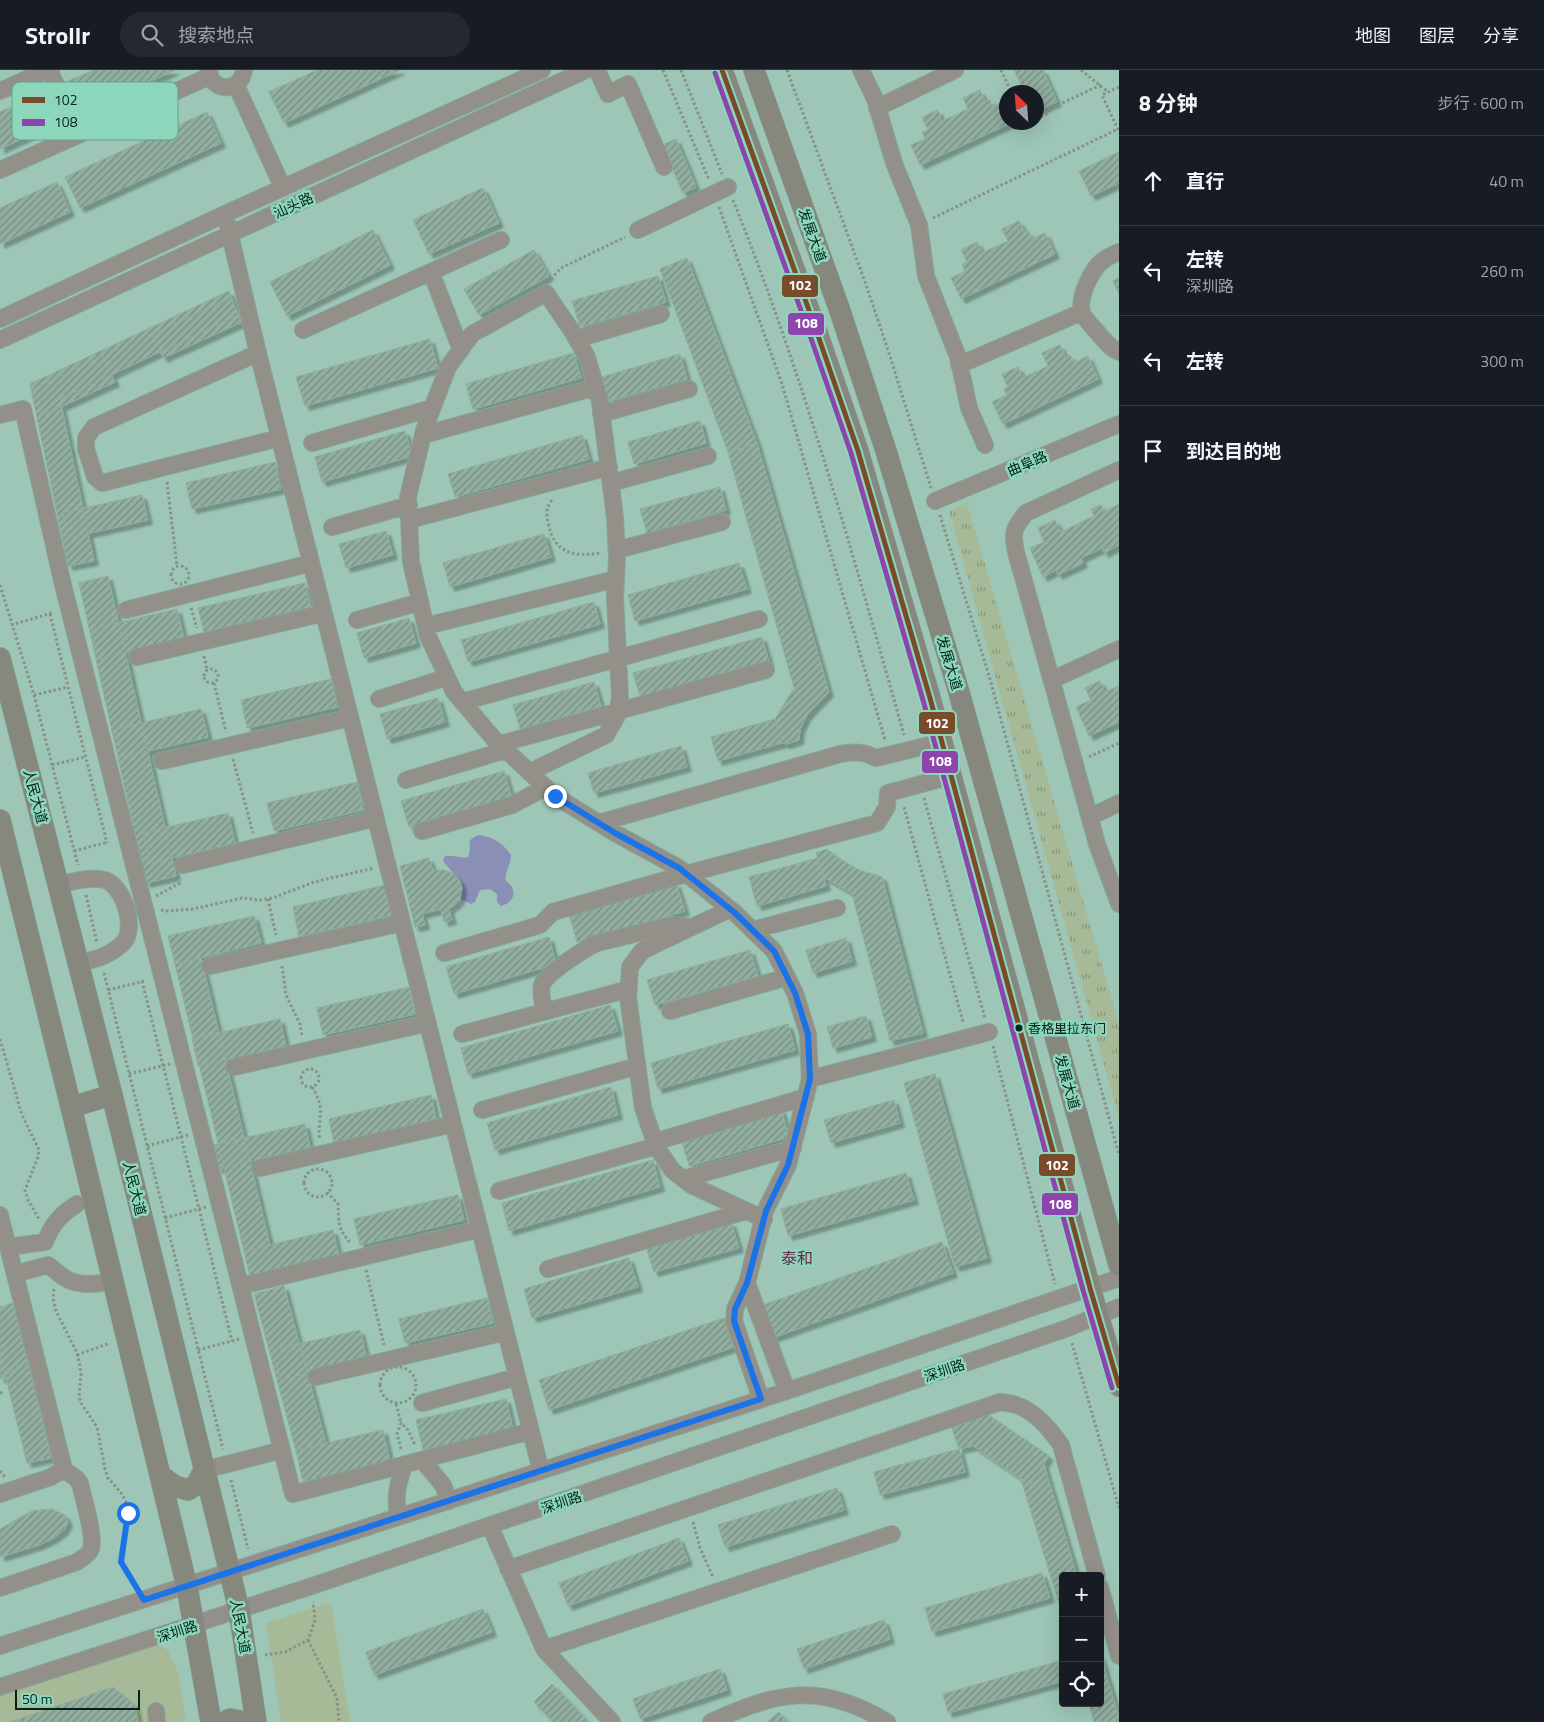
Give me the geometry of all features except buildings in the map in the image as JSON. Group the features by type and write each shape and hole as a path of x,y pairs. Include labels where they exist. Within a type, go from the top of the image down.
{"main road":[{"name":"发展大道","path":"722,70 858,451 942,742 1090,1288 1119,1386"},
{"name":"发展大道","path":"754,70 840,311 886,451 958,689 1119,1265"},
{"name":"人民大道","path":"0,658 112,1095 239,1610 256,1722"},
{"path":"0,820 72,1107 105,1282 160,1475 187,1587 211,1722"},
{"path":"72,1107 112,1095"},
{"path":"160,1475 175,1486 188,1490 197,1484 204,1470"},
{"path":"225,1722 230,1719 244,1722"}],"street":[{"path":"20,82 47,70"},
{"path":"51,70 55,82"},
{"path":"178,88 210,73 215,83 220,86 225,88 236,85 243,76 244,70"},
{"name":"汕头路","path":"0,319 283,188 520,75 542,70"},
{"name":"汕头路","path":"0,340 586,70"},
{"path":"597,70 608,94 628,84 664,167"},
{"path":"861,70 877,108 894,163 919,225 926,276 958,356 970,408 986,445"},
{"path":"877,108 955,70"},
{"path":"236,85 283,188"},
{"path":"0,91 12,86"},
{"path":"0,170 67,140"},
{"path":"638,230 721,190"},
{"path":"225,214 279,438 541,1470"},
{"path":"303,330 501,240"},
{"path":"1119,252 1104,260 1093,271 1085,288 1082,301 1082,312 1111,348 1119,352"},
{"path":"431,272 461,350"},
{"path":"530,772 606,735 617,716 620,697 615,517 601,414 587,357 546,294 472,334 448,367 423,435 408,497 411,562 428,636 454,692 462,702 503,747 555,796 679,868 730,909 774,951 795,993 808,1034 810,1079 788,1165 766,1211 747,1283 735,1309 734,1321 761,1399"},
{"path":"959,365 1082,312"},
{"path":"576,339 661,314"},
{"path":"258,353 94,427 86,438 86,449 95,478 102,483 279,438"},
{"path":"423,435 596,388"},
{"path":"601,414 689,389"},
{"path":"312,442 432,408"},
{"path":"0,415 23,410 88,682 293,1494 531,1431"},
{"name":"曲阜路","path":"935,501 1119,424"},
{"path":"332,527 708,456"},
{"path":"1119,470 1026,513 1015,527 1013,538 1097,844 1119,904"},
{"path":"617,550 722,522"},
{"path":"126,610 186,589 311,563"},
{"path":"426,626 616,579"},
{"path":"358,620 420,602"},
{"path":"137,657 324,613"},
{"path":"462,702 759,619"},
{"path":"1052,680 1119,649"},
{"path":"406,780 618,711 766,670"},
{"path":"379,699 447,677"},
{"path":"162,761 350,718"},
{"path":"599,823 840,754 860,752 876,758 942,742"},
{"path":"444,953 540,925 553,912 877,823 888,807 888,793 951,776"},
{"path":"422,831 512,805 546,787"},
{"path":"1090,817 1119,803"},
{"path":"184,872 255,847 376,818"},
{"path":"59,884 83,880 105,880 122,896 127,909 128,928 125,942 108,955 78,964"},
{"path":"127,909 144,905"},
{"path":"752,930 837,908"},
{"path":"730,909 642,950 630,967 628,997 643,1108 655,1144 672,1170 691,1185 764,1219"},
{"path":"210,966 402,922"},
{"path":"544,1012 541,986 545,978 586,948 597,943 672,925 690,928"},
{"path":"670,1011 787,977"},
{"path":"462,1034 628,989"},
{"path":"234,1067 428,1023"},
{"path":"810,1079 989,1032"},
{"path":"482,1110 637,1066"},
{"path":"499,1191 806,1097"},
{"path":"260,1168 453,1124"},
{"path":"684,1179 792,1148"},
{"path":"8,1247 45,1242 56,1220 63,1212 77,1204"},
{"path":"548,1269 746,1211"},
{"path":"0,1215 64,1469 68,1474 75,1476 80,1483 92,1540 91,1550 77,1562 0,1588"},
{"path":"241,1286 480,1229"},
{"path":"15,1274 48,1265 65,1279 80,1283 105,1282"},
{"path":"0,1646 187,1587 787,1391 1119,1278"},
{"path":"747,1283 787,1391"},
{"name":"深圳路","path":"0,1687 194,1626 490,1526 1068,1328 1119,1307"},
{"path":"316,1377 388,1365 506,1332"},
{"path":"422,1403 517,1376"},
{"path":"508,1569 1000,1402 1016,1404 1048,1427 1061,1445 1096,1572"},
{"path":"204,1470 282,1450"},
{"path":"422,1460 443,1485 449,1501"},
{"path":"398,1517 396,1502 397,1484 405,1464"},
{"path":"0,1494 51,1477 64,1469"},
{"path":"490,1526 544,1649 612,1722"},
{"path":"544,1649 892,1534"},
{"path":"1104,1602 1119,1656"},
{"path":"711,1722 756,1703 782,1696 807,1695 839,1699 887,1722"}],"path":[{"path":"663,70 721,190 782,384 890,755"},
{"path":"787,70 864,279 888,350 990,679 1119,1155"},
{"path":"1001,70 1008,85"},
{"path":"1082,70 1108,92"},
{"path":"1044,115 1049,113 1047,110 1101,86"},
{"path":"919,225 1118,131 1102,95 1119,87"},
{"path":"546,294 550,280 561,268 638,230"},
{"path":"165,467 177,566"},
{"path":"555,495 549,503 546,513 549,530 554,542 576,555 590,555 617,550"},
{"path":"186,589 171,579 171,572 177,566 183,566 188,570 189,576 186,589 200,642"},
{"path":"0,585 34,695 83,880 100,958 252,1565"},
{"path":"11,624 70,608"},
{"path":"50,614 106,843"},
{"path":"214,683 207,682 204,678 207,670 212,669 217,673 217,680 214,683 253,832 255,847"},
{"path":"34,695 88,682"},
{"path":"1075,763 1119,743"},
{"path":"52,765 106,752"},
{"path":"899,790 967,1038"},
{"path":"74,851 127,838"},
{"path":"144,905 166,911 193,909 242,898 268,899 314,882 388,864"},
{"path":"144,905 184,872"},
{"path":"268,899 284,974 286,995 300,1024 304,1051"},
{"path":"108,990 162,976"},
{"path":"142,981 232,1341"},
{"path":"0,1039 22,1115 39,1150 38,1158 25,1190 28,1200 48,1235"},
{"path":"129,1074 184,1061"},
{"path":"312,1087 317,1084 320,1075 314,1069 308,1068 303,1072 301,1078 304,1084 312,1087 319,1100 319,1136 323,1154"},
{"path":"147,1146 201,1132"},
{"path":"314,1170 326,1172 331,1183 327,1192 321,1196 316,1196 308,1192 304,1184 306,1175 314,1170"},
{"path":"327,1192 338,1204 338,1225 360,1257 373,1292 388,1365 381,1378 380,1390 386,1400 396,1404 408,1400 416,1390 415,1378 406,1369 388,1365"},
{"path":"165,1218 220,1203"},
{"path":"56,1271 53,1298 56,1311 77,1355 81,1374 79,1397 97,1427 108,1478 122,1494 126,1502 128,1513 121,1562 144,1600"},
{"path":"198,1350 253,1335"},
{"path":"77,1355 112,1342"},
{"path":"396,1404 400,1423 397,1434 405,1464"},
{"path":"400,1423 408,1430 422,1460"},
{"path":"690,1507 706,1566 721,1591"},
{"path":"247,1658 285,1652 308,1640 315,1620 312,1586"},
{"path":"308,1640 337,1698 338,1722"}],"green space":[{"path":"967,503 1119,1024 1119,1118 949,511"},
{"path":"331,1602 350,1722 281,1722 266,1623"},
{"path":"155,1638 168,1651 179,1674 186,1722 0,1722 0,1689"}],"water":[{"path":"478,835 497,841 511,855 506,881 512,888 513,895 509,902 501,906 497,902 497,894 490,889 480,890 475,902 471,904 460,899 460,881 443,861 445,856 468,857 470,840"}],"transit line":[{"name":"102","path":"722,70 858,451 930,698 1090,1288 1119,1386"},
{"name":"108","path":"715,73 851,453 923,700 1083,1290 1112,1388"}],"place":[{"name":"香格里拉东门","path":"1019,1028"}],"district":[{"name":"泰和","path":"797,1258"}],"route":[{"path":"128,1513 121,1562 144,1600 761,1399 734,1321 734,1314 739,1298 747,1283 766,1211 788,1165 810,1079 808,1034 795,993 774,951 735,913 679,868 615,833 555,796"}]}
